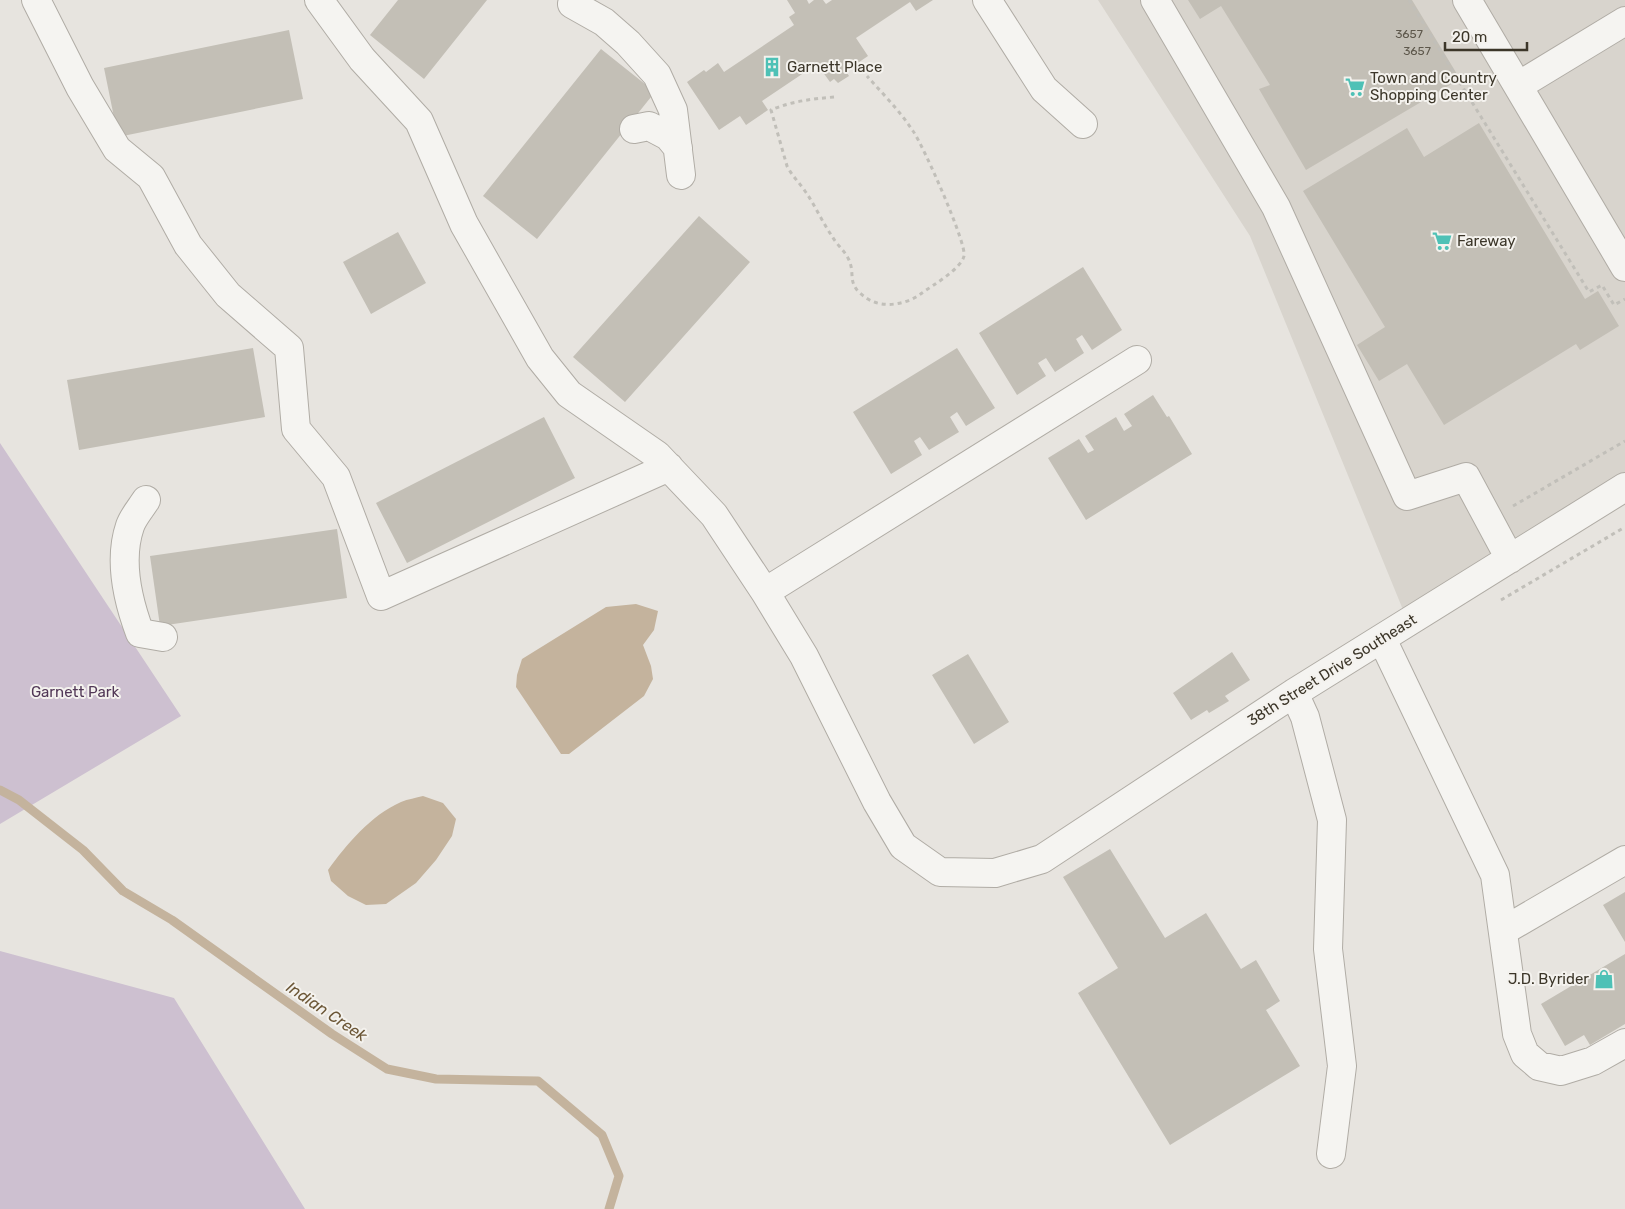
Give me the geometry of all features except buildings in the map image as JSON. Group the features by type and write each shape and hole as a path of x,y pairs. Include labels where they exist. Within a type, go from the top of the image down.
{"street":[{"path":"36,0 80,87 117,149 152,177 188,245 228,295 289,348 296,429 336,477 381,596 669,467"},
{"name":"38th Street Drive Southeast","path":"319,0 362,59 419,121 464,224 540,358 569,394 657,455 714,515 765,592 804,656 877,802 903,846 940,872 995,873 1042,859 1294,693 1625,487"},
{"path":"987,0 1044,89 1083,124"},
{"path":"1155,0 1276,207 1407,496 1466,477 1510,559"},
{"path":"1467,0 1625,267"},
{"path":"572,4 604,22 628,43 657,75 673,110 681,175"},
{"path":"1518,86 1625,21"},
{"path":"634,129 649,126 668,136 678,148"},
{"path":"765,592 1137,360"},
{"path":"146,500 130,525 124,558 128,596 140,634 164,636"},
{"path":"1382,639 1495,875 1517,1034 1525,1054 1539,1066 1561,1071 1592,1061 1625,1043"},
{"path":"1294,693 1306,717 1332,820 1328,949 1342,1066 1331,1154"},
{"path":"1503,931 1625,860"}],"path":[{"path":"1409,0 1589,292 1602,285 1614,305 1625,299"},
{"path":"834,97 811,98 787,103 771,110 787,166 806,192 832,237 847,256 852,283 857,289 869,299 880,304 915,298 958,266 964,256 964,249 954,220 915,134 867,76"},
{"path":"1489,521 1625,441"}],"shaded area":[{"path":"1098,0 1625,0 1625,487 1408,622 1250,236"},
{"path":"636,604 658,611 654,630 643,645 651,666 653,679 644,696 569,754 561,754 516,687 517,675 522,659 606,607"},
{"path":"423,796 443,803 456,819 452,836 436,860 416,883 386,904 366,905 348,896 331,881 328,870 351,841 369,823 401,802"}],"green space":[{"name":"Garnett Park","path":"0,443 181,716 0,824"},
{"path":"0,951 174,998 305,1209 0,1209"}],"waterway":[{"name":"Indian Creek","path":"0,790 19,800 83,850 123,891 172,920 332,1034 387,1069 436,1079 538,1081 602,1135 619,1176 609,1209"}],"place":[{"name":"Garnett Place","path":"772,67"},
{"name":"Town and Country Shopping Center","path":"1355,87"},
{"name":"Fareway","path":"1442,241"},
{"name":"J.D. Byrider","path":"1604,979"}]}
